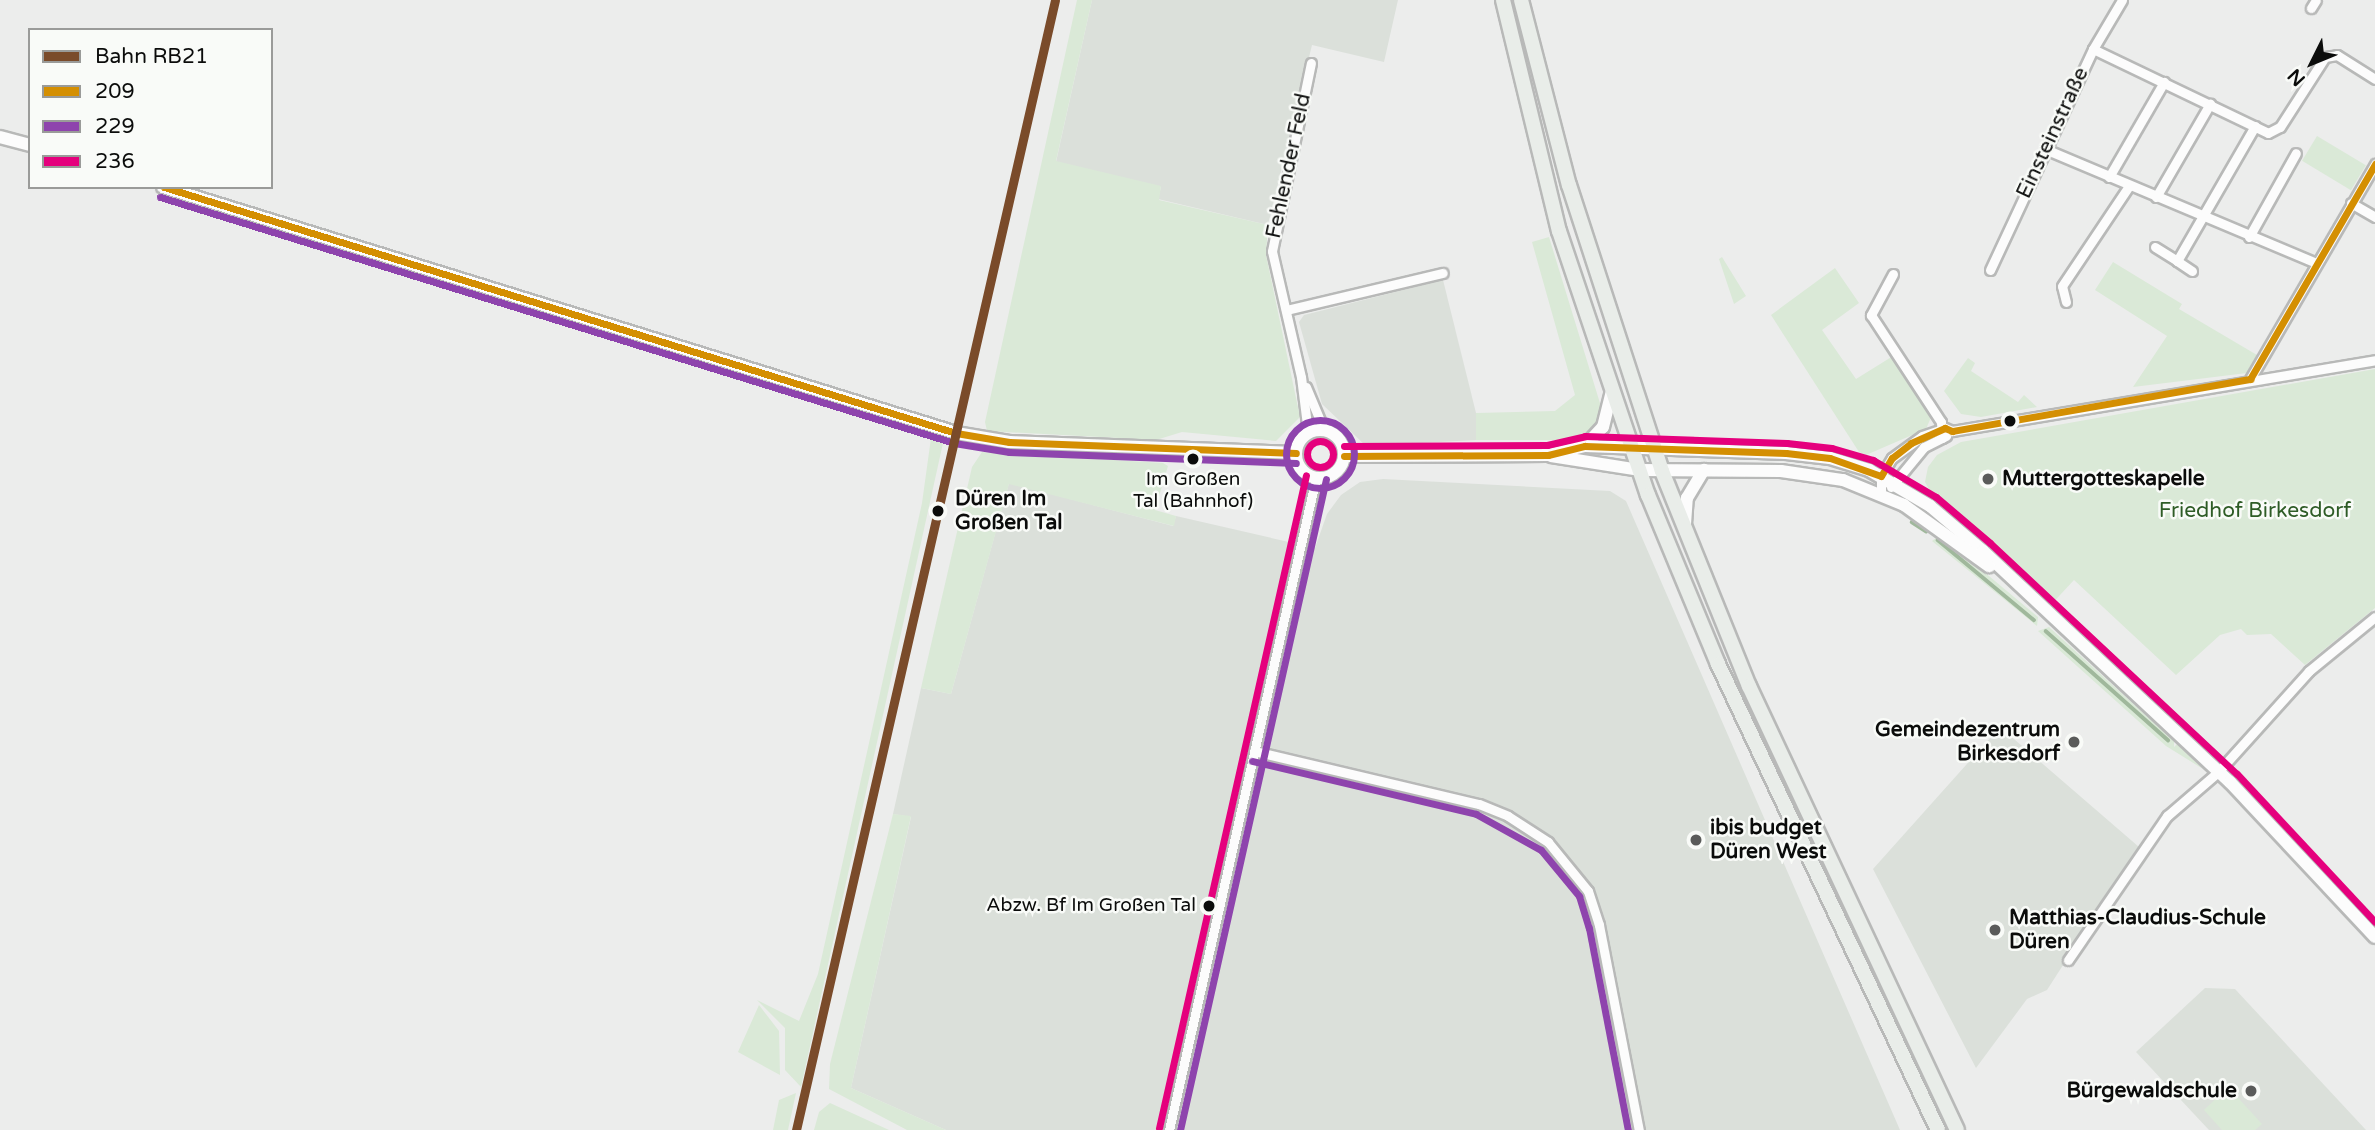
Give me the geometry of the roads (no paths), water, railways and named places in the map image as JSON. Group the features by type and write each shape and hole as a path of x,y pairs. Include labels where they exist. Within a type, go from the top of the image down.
{"main road":[{"path":"1503,0 1559,231 1639,470 1718,664 1938,1130"},
{"path":"1521,0 1569,185 1662,471 1775,743 1957,1130"},
{"path":"0,137 28,144"},
{"path":"169,189 956,433 1009,442 1296,453"},
{"path":"1585,446 1603,427 1612,392"},
{"path":"1324,430 1341,442 1344,456 1335,473 1316,477 1302,469 1296,453 1308,433 1324,430"},
{"path":"1548,455 1585,446 1813,456 1881,476 1895,484 1948,521 2218,772 2375,937"},
{"path":"1344,456 1548,455 1639,470 1811,474 1881,494 1938,527 2012,583"},
{"path":"1685,527 1686,498 1704,470"}],"street":[{"name":"Einsteinstraße","path":"1990,270 2093,49 2122,0"},
{"path":"2093,49 2268,132 2277,130 2330,54 2375,79"},
{"name":"Fehlender Feld","path":"1308,433 1301,377 1272,238 1311,63"},
{"path":"2109,177 2164,82"},
{"path":"2156,197 2210,104"},
{"path":"2177,261 2255,126"},
{"path":"2045,149 2316,263"},
{"path":"2249,237 2296,153"},
{"path":"2250,379 2375,164"},
{"path":"2066,302 2062,286 2129,186"},
{"path":"2351,203 2375,217"},
{"path":"2155,247 2192,271"},
{"path":"1286,310 1443,273"},
{"path":"1893,274 1871,315 1930,403 1941,433"},
{"path":"1881,494 1881,476 1896,454 1941,433 2375,360"},
{"name":"Fehlender Feld","path":"1301,377 1324,430"},
{"path":"1881,494 1895,484 1915,456 1941,433"},
{"path":"1169,1130 1316,477"},
{"path":"2068,960 2167,816 2218,772 2309,671 2375,617"},
{"path":"1254,751 1479,804 1508,816 1548,842 1588,891 1599,925 1639,1130"}],"waterway":[{"path":"1912,522 1926,531"},
{"path":"1938,540 2034,620"},
{"path":"2046,631 2168,740"}],"rail line":[{"name":"RB21","path":"796,1130 1055,0"}],"place":[{"name":"Im Großen Tal (Bahnhof)","path":"1193,459"},
{"name":"Muttergotteskapelle","path":"1988,479"},
{"name":"Düren Im Großen Tal","path":"938,511"},
{"name":"Gemeindezentrum Birkesdorf","path":"2074,742"},
{"name":"ibis budget Düren West","path":"1696,840"},
{"name":"Abzw. Bf Im Großen Tal","path":"1209,906"},
{"name":"Matthias-Claudius-Schule Düren","path":"1995,930"},
{"name":"Bürgewaldschule","path":"2251,1091"}],"park label":[{"name":"Friedhof Birkesdorf","path":"2255,511"}]}
